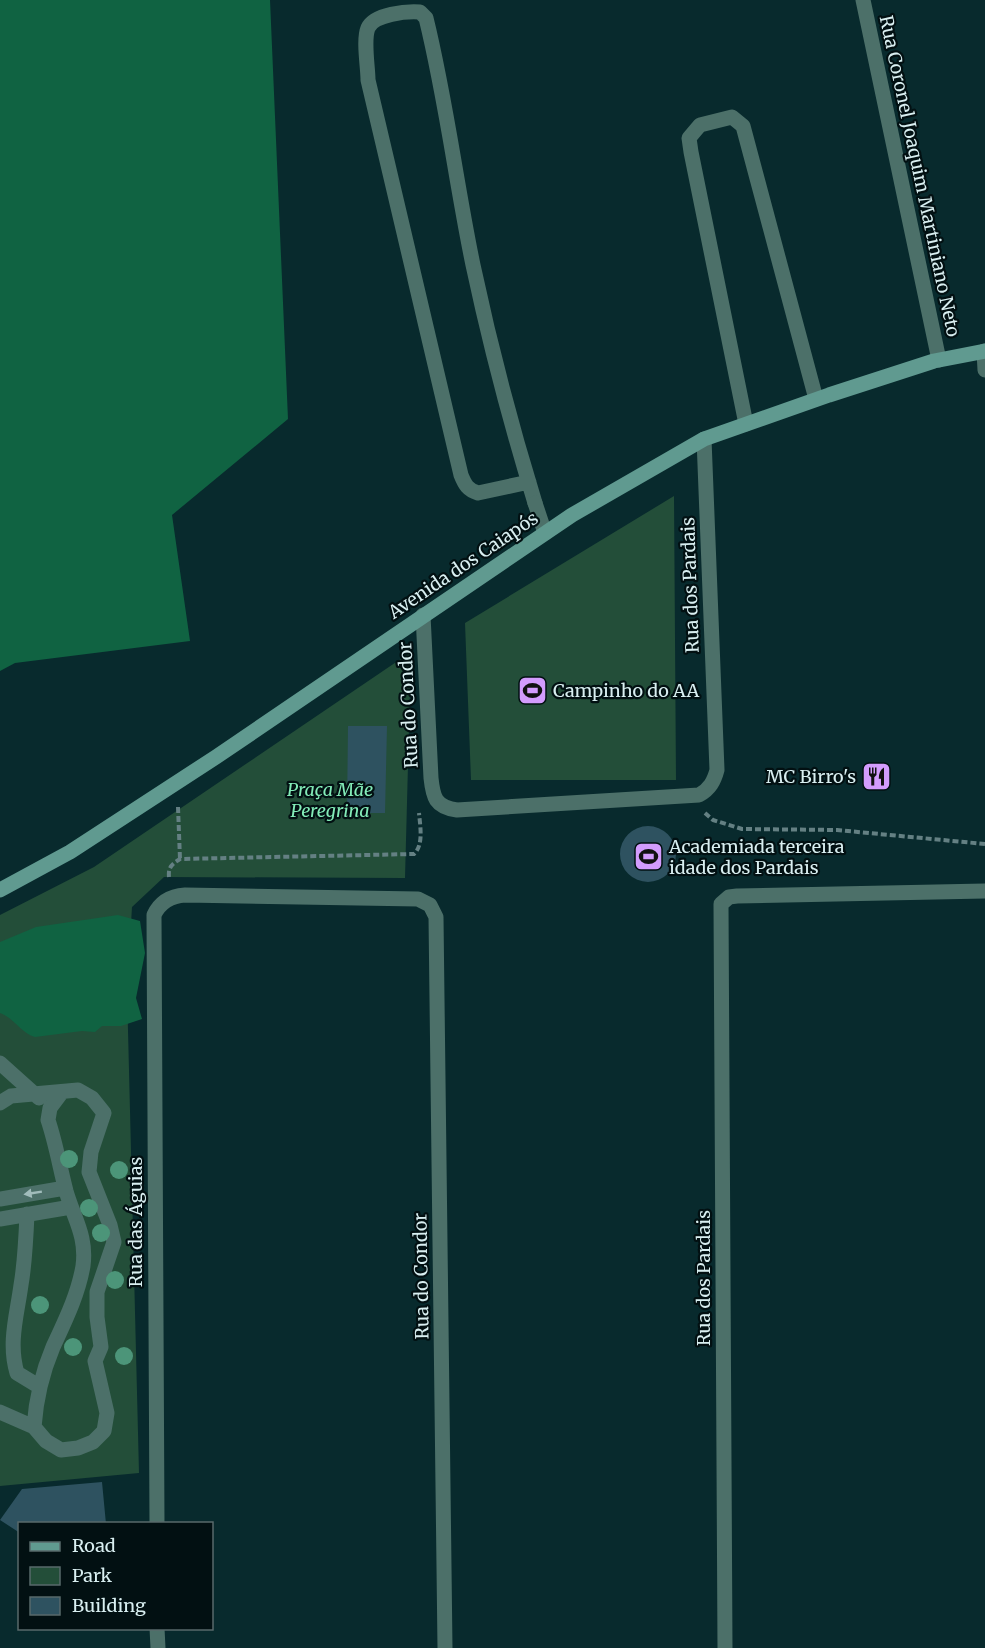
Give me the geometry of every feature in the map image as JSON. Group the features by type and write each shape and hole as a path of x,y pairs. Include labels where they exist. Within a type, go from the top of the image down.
{"main road":[{"name":"Avenida dos Caiapós","path":"0,890 70,852 177,782 572,515 704,439 816,399 939,360 985,351"}],"street":[{"name":"Rua Coronel Joaquim Martiniano Neto","path":"863,0 939,360"},
{"path":"529,482 478,494 465,484 461,475 368,80 366,36 368,28 376,20 392,15 420,12 426,18 473,266 517,447 529,482 545,533"},
{"path":"746,424 691,152 689,138 699,125 732,117 743,126 816,399"},
{"path":"985,351 985,370"},
{"name":"Rua dos Pardais","path":"699,795 711,785 717,770 704,439"},
{"name":"Rua do Condor","path":"423,615 433,793"},
{"path":"433,793 439,804 447,809 457,810 699,795"},
{"name":"Rua dos Pardais","path":"724,1648 721,907 725,900 737,896 985,891"},
{"name":"Rua do Condor","path":"173,896 418,899 430,905 436,917 445,1648"},
{"name":"Rua das Águias","path":"157,1522 152,920 156,910 173,896"},
{"path":"0,1063 50,1108"},
{"path":"0,1103 10,1096 78,1090 92,1098 104,1113 92,1152 89,1172 111,1225 114,1242 97,1292 97,1317 101,1347 95,1361 107,1413 104,1431 93,1442 78,1448 61,1450 46,1441 34,1427 0,1412"},
{"path":"34,1427 36,1401 40,1387 52,1349 68,1315 83,1266 84,1240 65,1188 48,1120 50,1108 62,1092"},
{"path":"0,1199 65,1188"},
{"path":"0,1219 71,1207"},
{"path":"27,1214 21,1284 13,1330 12,1358 17,1373 40,1387"},
{"path":"158,1630 158,1648"}],"path":[{"path":"177,782 180,859"},
{"path":"173,896 168,872 171,865 180,859 414,854 418,851 420,843 421,798 433,793"},
{"path":"699,795 703,811 713,820 742,829 837,830 985,843"}],"green space":[{"path":"0,0 270,0 288,419 172,515 190,641 15,663 0,671"},
{"path":"674,496 676,780 471,780 465,623"},
{"name":"Praça Mãe Peregrina","path":"411,652 405,878 164,877 132,907 127,990 139,1473 0,1486 0,915 94,867"},
{"path":"118,915 140,921 145,953 136,998 142,1019 121,1026 102,1026 95,1032 82,1031 35,1037 0,1013 0,942 36,927"}],"building":[{"path":"348,726 387,726 385,813 347,813"},
{"name":"Academiada terceira idade dos Pardais","path":"643,826 653,826 668,834 674,843 676,854 674,865 668,874 653,882 643,882 632,877 625,870 620,859 620,849 625,838 632,831"},
{"path":"102,1482 106,1522 18,1522 18,1532 0,1520 22,1489"}],"place":[{"name":"Campinho do AA","path":"532,690"},
{"name":"MC Birro's","path":"877,776"},
{"name":"Academiada terceira idade dos Pardais","path":"648,856"}]}
